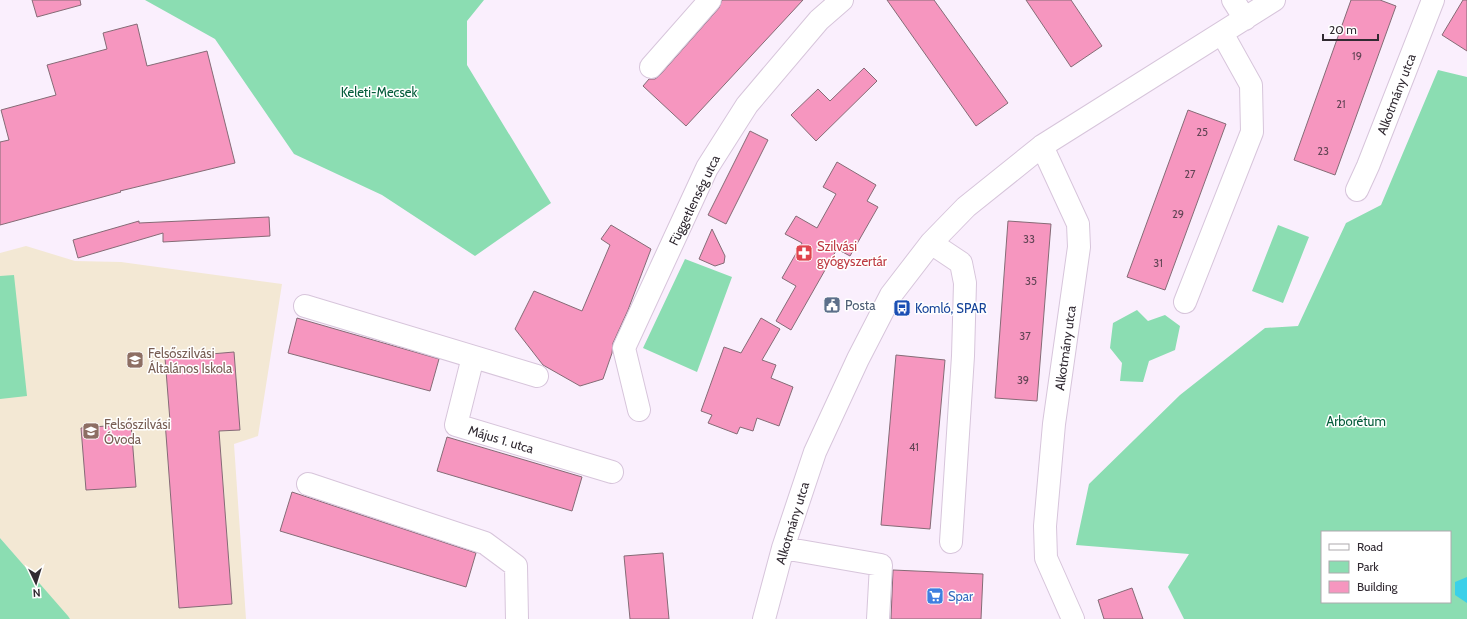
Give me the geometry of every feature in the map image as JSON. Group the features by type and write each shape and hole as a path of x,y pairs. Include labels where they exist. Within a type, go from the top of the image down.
{"street":[{"path":"651,67 710,0"},
{"name":"Függetlenség utca","path":"639,410 624,348 707,168 747,105 819,20 842,0"},
{"path":"1233,0 1245,19"},
{"name":"Alkotmány utca","path":"764,619 783,548 815,452 858,359 891,294 931,243 966,207 1042,146 1274,0"},
{"name":"Alkotmány utca","path":"1357,190 1368,166 1433,0"},
{"path":"1185,302 1252,132 1251,85 1222,33"},
{"name":"Alkotmány utca","path":"1042,146 1078,224 1079,247 1054,424 1047,506 1046,558 1074,619"},
{"path":"931,243 961,264 965,284 963,356 951,542"},
{"path":"305,306 538,376"},
{"name":"Május 1. utca","path":"473,357 456,425 612,472"},
{"path":"308,484 485,544 516,566 517,619"},
{"path":"783,548 881,565 878,619"}],"shaded area":[{"name":"Felsőszilvási Általános Iskola","path":"26,246 75,261 121,262 282,284 258,436 234,444 246,619 70,619 0,538 0,253"}],"green space":[{"name":"Keleti-Mecsek","path":"145,0 484,0 467,21 467,65 551,203 475,256 382,195 294,154 215,39"},
{"name":"Arborétum","path":"1438,70 1467,77 1467,619 1184,619 1168,587 1189,554 1076,545 1089,484 1180,395 1265,328 1298,326 1346,223 1381,205"},
{"path":"1278,225 1309,237 1283,303 1252,291"},
{"path":"685,259 732,277 697,372 643,348"},
{"path":"14,275 27,396 0,399 0,276"},
{"path":"1137,310 1148,321 1165,315 1180,326 1175,350 1149,361 1143,382 1120,381 1122,363 1110,348 1113,323"},
{"path":"0,538 68,616 70,619 0,619"}],"water":[{"path":"1467,577 1467,603 1455,595 1455,582"}],"building":[{"path":"32,0 80,0 81,5 37,17"},
{"path":"722,0 803,0 686,126 643,86 649,79 655,79 660,75 719,8"},
{"path":"887,0 934,0 1008,103 976,126"},
{"path":"1026,0 1071,0 1102,46 1071,67"},
{"path":"1351,0 1380,0 1396,6 1335,175 1294,160"},
{"path":"1463,0 1467,0 1467,51 1442,35"},
{"path":"137,24 147,66 207,51 235,163 120,191 121,192 0,225 0,142 9,140 1,110 56,95 47,65 107,49 103,33"},
{"path":"864,68 877,81 816,141 791,115 818,89 830,101"},
{"path":"1188,110 1226,124 1165,290 1127,277"},
{"path":"750,131 768,140 726,224 708,215"},
{"path":"837,162 876,185 867,201 878,207 850,256 837,249 791,330 776,321 796,286 782,278 802,243 785,234 796,216 817,228 836,194 823,187"},
{"path":"269,217 270,236 163,242 163,233 78,258 73,240 139,221 139,223"},
{"path":"1008,221 1051,224 1037,401 995,398"},
{"path":"611,225 651,249 628,310 613,343 612,353 603,379 580,386 543,365 515,329 534,291 582,311 610,245 601,239"},
{"path":"712,229 725,256 724,263 715,266 699,259"},
{"path":"297,318 439,359 430,391 288,353"},
{"path":"761,318 780,329 762,360 776,365 771,378 793,387 779,426 757,418 753,431 740,427 737,434 708,423 712,415 701,411 724,347 741,353"},
{"path":"234,352 240,430 219,431 232,604 179,608 165,421 170,421 165,358"},
{"path":"896,355 945,360 930,529 881,525"},
{"path":"131,424 136,487 86,490 81,428"},
{"path":"447,437 582,477 572,511 437,471"},
{"path":"292,492 476,553 466,587 280,531"},
{"path":"663,553 669,619 630,619 624,556"},
{"name":"Spar","path":"893,570 983,574 981,619 891,619"},
{"path":"1132,588 1143,619 1104,619 1098,600"}],"place":[{"name":"Szilvási gyógyszertár","path":"804,253"},
{"name":"Posta","path":"832,305"},
{"name":"Komló, SPAR","path":"902,308"},
{"name":"Felsőszilvási Általános Iskola","path":"135,360"},
{"name":"Felsőszilvási Óvoda","path":"91,431"},
{"name":"Spar","path":"935,596"}]}
